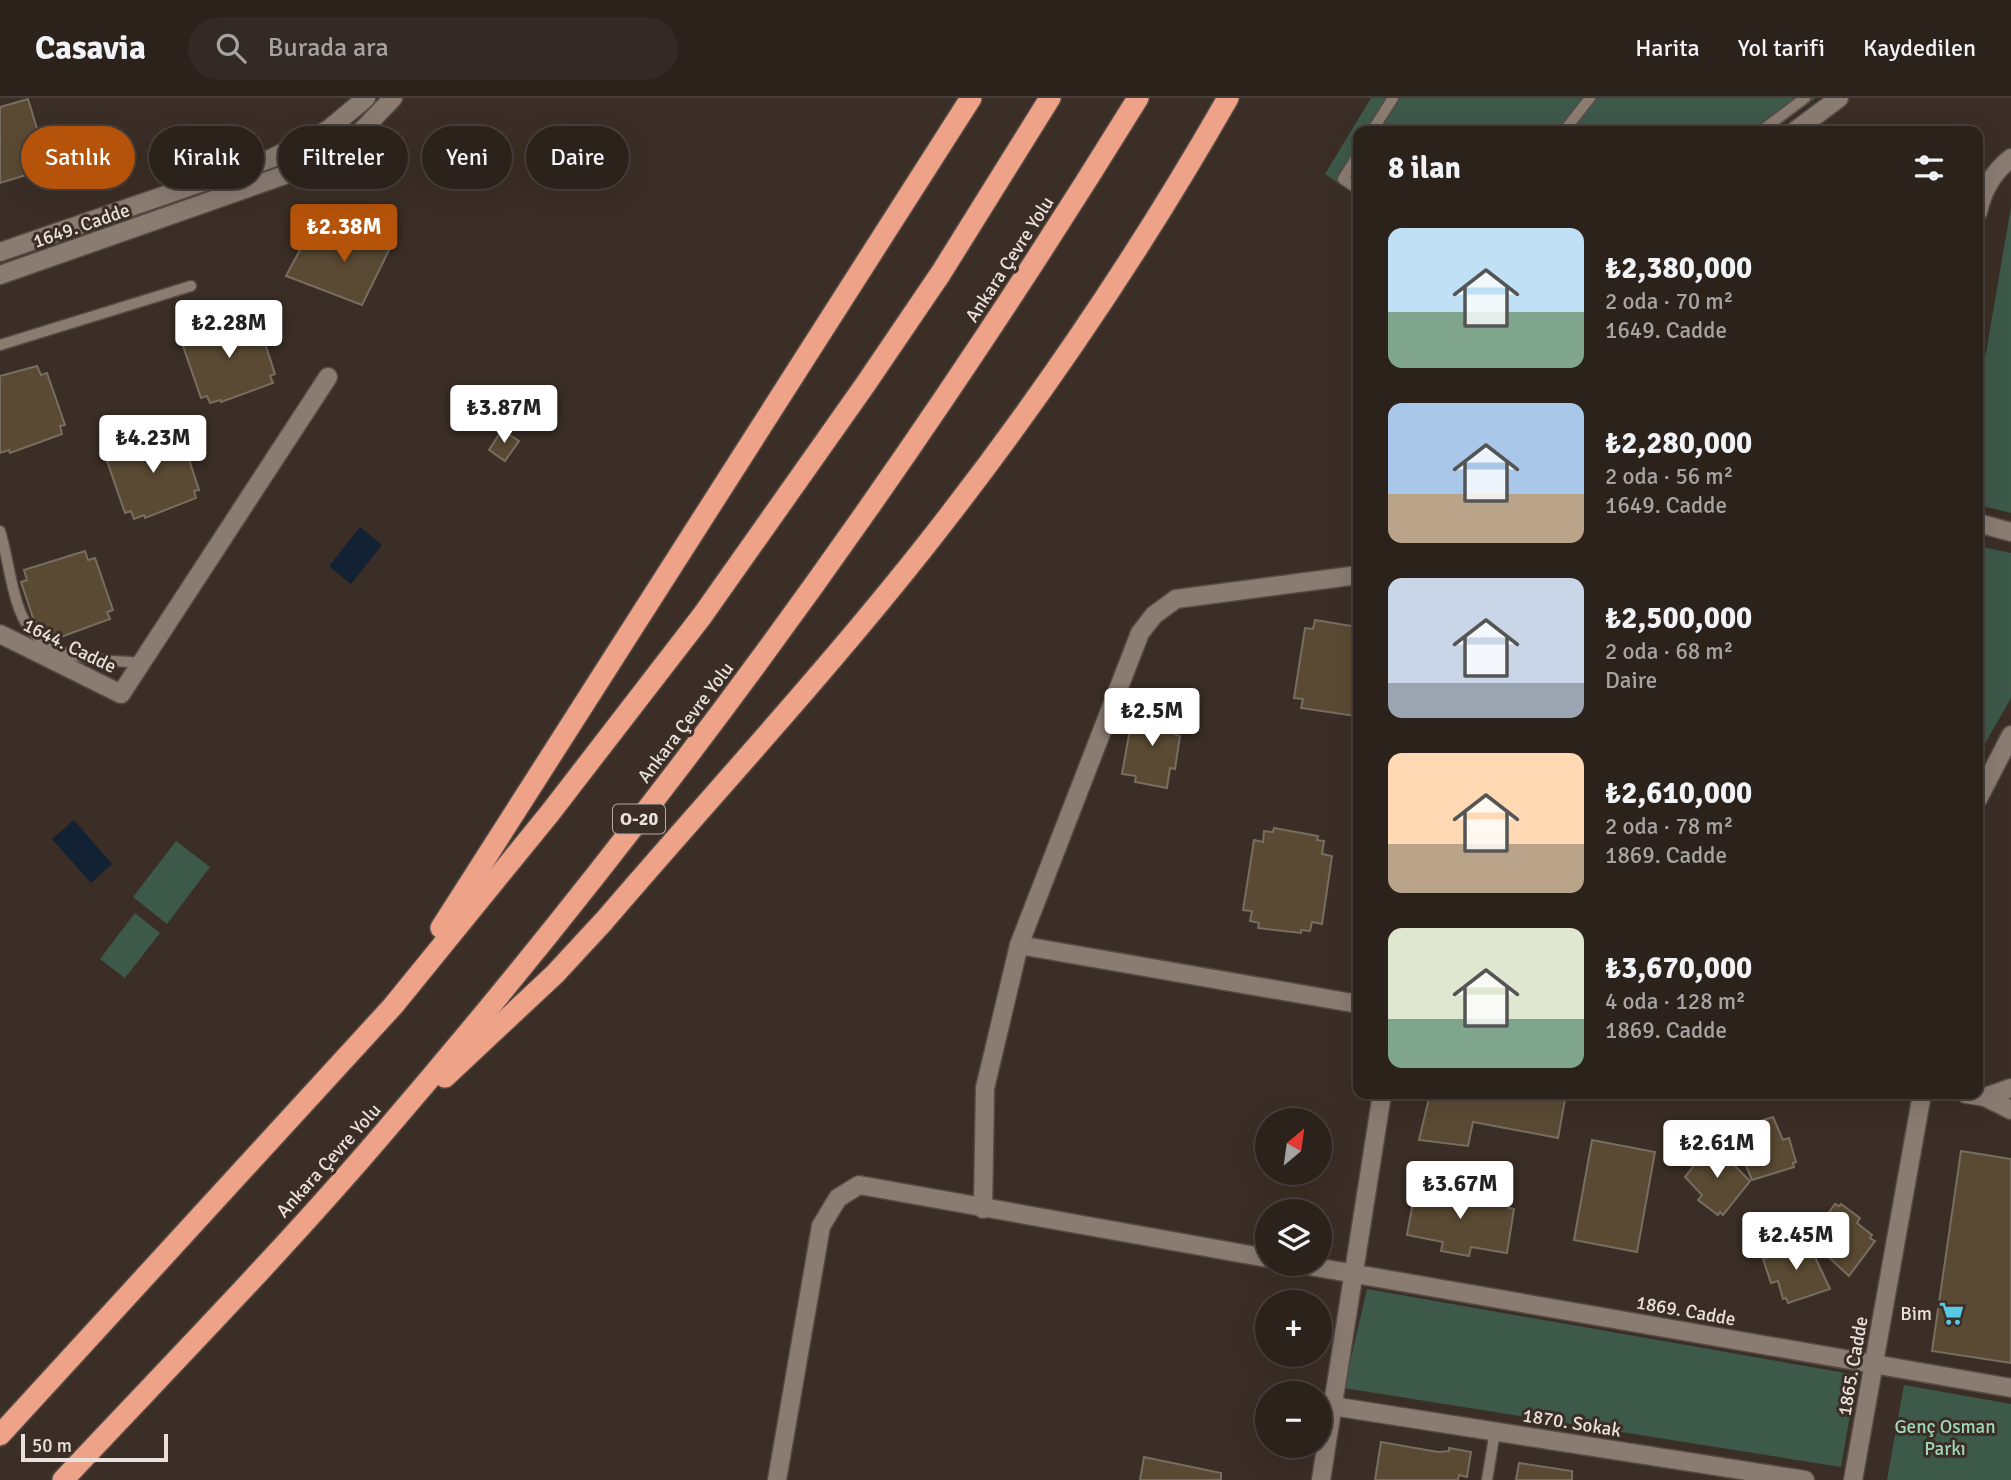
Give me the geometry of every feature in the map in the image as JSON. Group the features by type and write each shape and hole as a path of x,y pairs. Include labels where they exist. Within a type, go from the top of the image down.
{"highway":[{"path":"393,1006 971,98"},
{"path":"0,1435 393,1006 550,813 702,617 881,363 1051,98"},
{"name":"Ankara Çevre Yolu","path":"63,1480 379,1138 562,916 734,696 932,419 1029,273 1138,98"},
{"path":"379,1138 555,974 588,939 929,541 983,472 1119,277 1228,98"}],"street":[{"name":"1649. Cadde","path":"0,253 270,159 329,129 366,98"},
{"name":"1649. Cadde","path":"0,275 282,176 347,146 393,98"},
{"path":"1802,126 1839,98"},
{"path":"1983,198 1988,183 1998,168 2011,158"},
{"path":"141,663 328,377"},
{"path":"1983,524 2011,532"},
{"path":"983,1209 985,1087 1018,945 1134,643 1146,624 1176,599 1353,576"},
{"name":"1644. Cadde","path":"0,634 121,694 141,663"},
{"path":"1983,789 2011,735"},
{"path":"1018,945 1353,1003"},
{"path":"1986,1097 2011,1088"},
{"path":"1983,1097 2011,1110"},
{"path":"1332,1406 1381,1099"},
{"name":"1865. Cadde","path":"1853,1480 1921,1099"},
{"path":"778,1480 821,1226 831,1206 859,1185 1255,1256"},
{"name":"1869. Cadde","path":"1332,1269 2011,1388"},
{"name":"1870. Sokak","path":"1332,1406 1805,1480"},
{"path":"1321,1480 1324,1458"}],"lane":[{"path":"1375,126 1393,98"},
{"path":"1567,126 1590,98"},
{"path":"1768,126 1805,98"},
{"path":"1353,163 1343,179 1353,185"},
{"path":"0,345 191,285"},
{"path":"0,531 19,611 34,636 75,657 141,663"},
{"path":"1487,1480 1495,1431"}],"green space":[{"path":"1371,98 1816,98 1779,126 1354,126"},
{"path":"1353,128 1353,194 1325,174"},
{"path":"2011,207 2011,513 1983,506 1983,370"},
{"path":"1983,547 2011,553 2011,698 1983,747"},
{"path":"176,841 210,867 167,924 133,897"},
{"path":"135,913 160,933 125,978 100,959"},
{"path":"1367,1289 1857,1375 1841,1467 1344,1388"},
{"name":"Genç Osman Parkı","path":"1904,1385 2011,1404 2011,1480 1887,1480"}],"water":[{"path":"360,527 382,545 351,584 329,566"},
{"path":"74,820 112,864 91,883 52,839"}],"building":[{"path":"28,99 36,126 21,126 21,177 0,183 0,107"},
{"path":"372,227 395,238 362,305 286,276 301,248"},
{"path":"248,315 251,324 258,322 275,374 270,376 273,383 221,402 210,403 207,396 201,398 183,346 190,343 187,335"},
{"path":"37,366 41,375 47,373 65,425 60,426 62,434 10,453 9,450 0,453 0,376"},
{"path":"172,430 175,440 182,438 199,490 194,491 196,498 145,518 144,515 134,519 131,511 125,513 107,461 114,459 111,450"},
{"path":"502,430 519,441 505,461 489,450"},
{"path":"85,551 88,560 95,558 113,610 107,612 110,619 58,638 51,638 34,621 21,582 27,580 24,570"},
{"path":"1315,620 1353,626 1353,716 1301,708 1303,699 1294,698 1305,628 1313,629"},
{"path":"1148,710 1180,716 1176,735 1180,736 1175,769 1170,768 1167,788 1135,782 1136,776 1122,774 1133,712 1147,715"},
{"path":"1274,828 1318,836 1317,840 1324,841 1322,854 1332,856 1322,924 1312,922 1310,931 1301,930 1301,933 1258,928 1259,923 1250,921 1252,911 1243,910 1254,840 1263,842 1264,831 1273,832"},
{"path":"1429,1099 1565,1099 1558,1138 1473,1122 1468,1146 1419,1140"},
{"path":"1773,1117 1783,1140 1789,1138 1796,1162 1793,1163 1794,1167 1752,1180 1731,1130"},
{"path":"1592,1140 1655,1152 1637,1252 1574,1240"},
{"path":"1712,1143 1750,1181 1723,1215 1720,1212 1718,1215 1698,1200 1702,1195 1685,1177"},
{"path":"1961,1151 2011,1159 2011,1363 1932,1351"},
{"path":"1422,1183 1437,1186 1436,1190 1509,1204 1509,1208 1514,1209 1507,1253 1471,1247 1469,1256 1441,1251 1443,1242 1407,1235 1415,1191 1421,1192"},
{"path":"1835,1204 1841,1204 1860,1218 1857,1223 1872,1235 1870,1238 1875,1241 1849,1276 1809,1239"},
{"path":"1807,1240 1830,1289 1788,1303 1786,1298 1783,1299 1778,1281 1771,1283 1763,1259 1767,1258 1765,1254"},
{"path":"1381,1442 1438,1452 1449,1451 1449,1448 1471,1452 1467,1477 1459,1475 1458,1480 1375,1480"},
{"path":"1144,1457 1221,1473 1221,1480 1140,1480"},
{"path":"1519,1463 1572,1471 1572,1480 1516,1480"}],"place":[{"name":"Bim","path":"1952,1313"}]}
